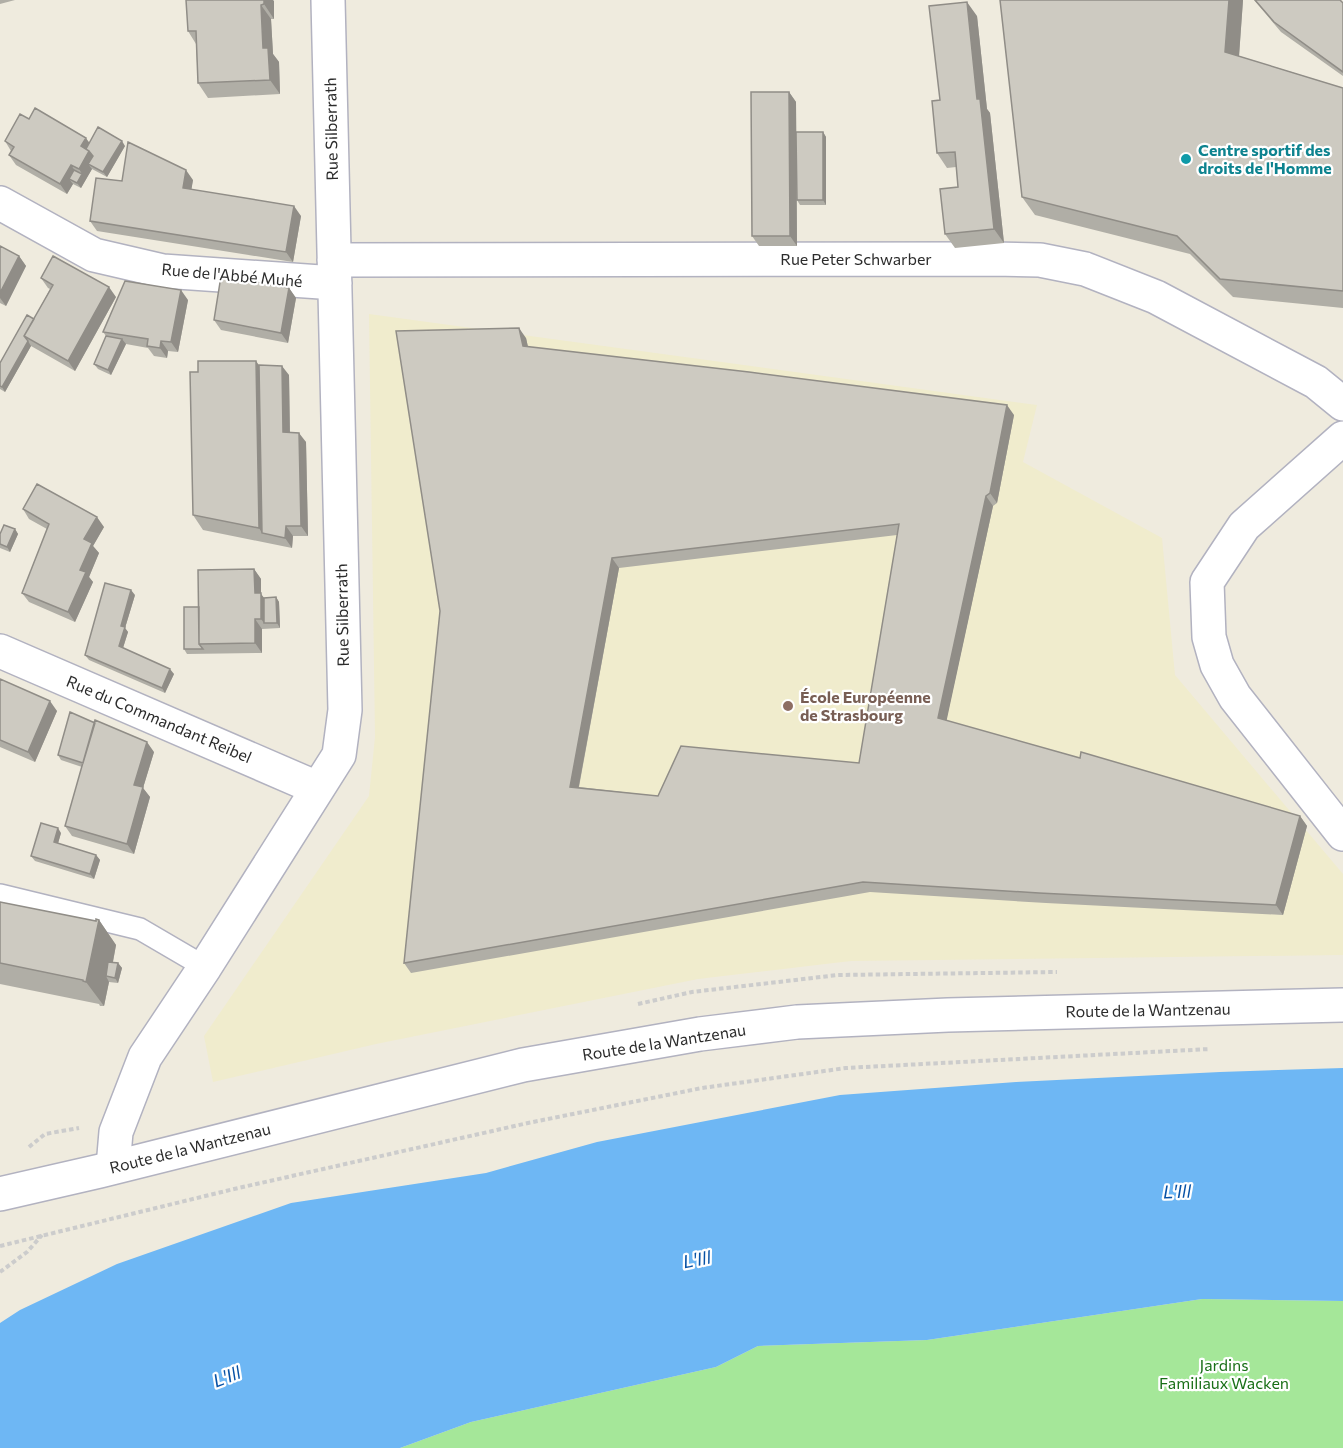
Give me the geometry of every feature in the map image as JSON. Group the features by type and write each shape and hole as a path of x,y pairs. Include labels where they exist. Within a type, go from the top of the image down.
{"street":[{"name":"Rue Silberrath","path":"113,1167 116,1132 145,1056 205,967 339,755 345,710 328,0"},
{"name":"Rue de l'Abbé Muhé","path":"0,202 94,255 163,271 334,271"},
{"name":"Rue Peter Schwarber","path":"334,271 1040,260 1085,269 1156,297 1316,382 1343,404"},
{"path":"1343,438 1244,526 1207,582 1209,637 1217,664 1234,697 1343,834"},
{"name":"Rue du Commandant Reibel","path":"0,651 317,788"},
{"name":"Route de la Wantzenau","path":"0,1194 523,1065 711,1033 797,1022 948,1015 1343,1005"}],"lane":[{"path":"0,895 140,929 205,967"}],"path":[{"path":"0,1246 234,1189 528,1123 702,1088 846,1068 1217,1048"},
{"path":"0,1272 27,1252 42,1235"}],"shaded area":[{"name":"École Européenne de Strasbourg","path":"369,314 1037,405 1023,462 1162,538 1175,675 1343,874 1343,955 851,961 698,979 376,1044 213,1082 204,1036 369,796 375,737"}],"green space":[{"name":"Jardins Familiaux Wacken","path":"1202,1299 1343,1301 1343,1448 400,1448 471,1422 716,1367 758,1346 927,1340"}],"water":[{"name":"L'Ill","path":"1343,1068 1343,1301 1202,1299 927,1340 758,1346 716,1367 471,1422 400,1448 0,1448 0,1323 20,1310 117,1264 291,1203 486,1173 597,1142 840,1095 1016,1082"}],"building":[{"path":"186,0 264,0 264,4 261,5 263,48 268,48 270,80 198,83 196,31 188,31"},
{"name":"Centre sportif des droits de l'Homme","path":"1000,0 1229,0 1225,52 1343,88 1343,291 1220,279 1177,236 1022,197"},
{"path":"1255,0 1340,0 1343,3 1343,72 1274,22"},
{"path":"967,2 994,229 945,234 940,189 958,187 955,152 937,153 932,101 940,100 929,6"},
{"path":"751,92 789,92 790,236 752,236"},
{"path":"35,108 86,138 81,146 89,151 79,169 71,165 60,184 9,155 14,147 5,141 20,114 29,119"},
{"path":"98,127 122,141 103,172 88,164 93,156 86,149"},
{"path":"796,132 823,132 823,200 797,200"},
{"path":"128,142 186,170 183,188 294,206 286,252 90,221 96,178 122,181"},
{"path":"74,170 82,174 77,183 69,179"},
{"path":"0,246 19,256 0,293"},
{"path":"53,256 109,287 68,361 24,336 53,285 41,278"},
{"path":"221,276 289,288 281,333 214,320"},
{"path":"125,281 181,290 171,342 161,341 160,348 147,346 148,339 103,332"},
{"path":"27,315 34,319 24,336 28,341 2,387 0,386 0,363"},
{"path":"519,328 523,346 1007,405 990,493 986,496 938,718 1080,758 1081,752 1300,816 1276,905 863,882 404,963 440,611 396,331","holes":["899,524 859,763 681,746 658,796 570,787 612,558"]},
{"path":"106,336 122,339 108,370 94,364"},
{"path":"198,361 256,361 259,528 193,515 190,372 198,372"},
{"path":"259,365 282,366 283,432 299,433 301,526 286,526 285,538 262,533"},
{"path":"37,484 97,517 84,539 92,543 80,570 86,572 68,612 22,593 49,524 23,509"},
{"path":"4,525 15,529 7,547 0,544 0,534"},
{"path":"254,569 255,593 261,593 261,619 255,619 255,643 199,644 198,570"},
{"path":"105,583 131,590 121,626 125,627 119,646 170,669 162,688 85,655"},
{"path":"276,597 277,623 264,623 264,598"},
{"path":"184,607 199,607 199,644 203,649 184,649"},
{"path":"0,679 50,701 28,752 0,740"},
{"path":"70,712 95,723 83,763 58,755"},
{"path":"95,720 147,742 134,785 143,787 127,844 65,826"},
{"path":"41,823 58,828 54,842 96,855 90,874 31,856"},
{"path":"0,902 99,920 86,982 0,963"},
{"path":"108,962 118,963 115,978 106,976"}],"place":[{"name":"Centre sportif des droits de l'Homme","path":"1186,159"},
{"name":"École Européenne de Strasbourg","path":"788,706"}]}
